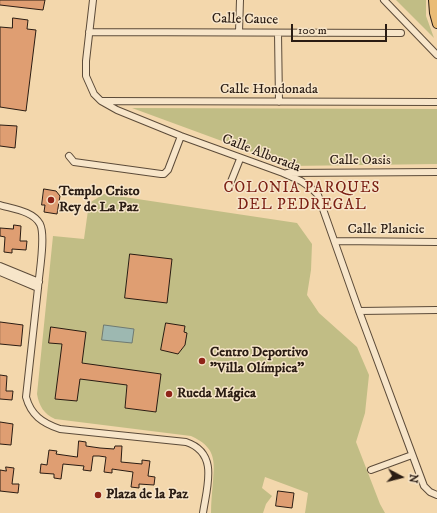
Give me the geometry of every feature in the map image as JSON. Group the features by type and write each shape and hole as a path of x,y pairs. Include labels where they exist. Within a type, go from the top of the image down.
{"main road":[{"path":"433,0 437,24"}],"street":[{"name":"Calle Alborada","path":"93,0 86,61 86,76 94,94 101,101 117,110 181,136 301,181 318,195 424,486 430,492 437,495"},
{"path":"239,32 240,0"},
{"path":"384,0 437,54"},
{"name":"Calle Cauce","path":"89,32 401,33"},
{"path":"278,33 279,102"},
{"name":"Calle Hondonada","path":"101,101 437,102"},
{"path":"69,156 74,162 164,174 168,170 181,136"},
{"path":"228,189 240,159"},
{"name":"Calle Oasis","path":"284,174 437,172"},
{"path":"0,205 27,213 34,217 42,229 38,285 26,397 34,414 48,425 60,429 186,442 192,444 201,451 207,460 209,472 204,513"},
{"name":"Calle Planicie","path":"335,242 437,242"},
{"path":"0,266 38,285"},
{"path":"0,272 38,285"},
{"path":"359,311 437,310"},
{"path":"371,470 412,455"}],"shaded area":[{"path":"396,0 426,0 426,16 434,38"},
{"path":"132,108 437,109 437,164 290,166"},
{"name":"Centro Deportivo \"Villa Olímpica\"","path":"104,194 297,223 312,244 311,270 307,295 319,313 357,347 369,375 365,413 356,442 380,504 385,513 305,513 308,493 265,477 262,488 272,496 266,504 263,513 211,513 214,474 213,460 209,449 199,440 191,436 55,419 45,412 39,402 37,394 53,236 84,239 89,203","holes":["127,390 156,412 125,408"]}],"water":[{"path":"104,325 134,329 132,343 102,340"}],"building":[{"path":"0,0 45,0 43,10 0,5"},
{"path":"13,18 28,20 27,29 36,30 26,111 0,107 0,27 12,28"},
{"path":"0,125 17,126 15,148 0,146"},
{"name":"Templo Cristo Rey de La Paz","path":"44,189 56,191 60,196 57,214 44,212 45,205 42,205"},
{"path":"14,225 21,226 20,241 27,241 26,250 12,249 12,253 4,252 5,237 0,236 0,228 13,229"},
{"path":"130,254 172,259 167,303 125,298"},
{"path":"0,322 23,325 21,346 0,344"},
{"path":"166,323 185,326 184,332 187,333 185,345 178,354 161,350"},
{"path":"51,327 86,332 82,363 161,374 156,412 125,408 127,385 80,379 77,401 55,399 62,344 49,343"},
{"path":"0,375 7,376 6,391 13,391 12,400 0,399"},
{"path":"0,422 13,424 11,445 0,444"},
{"path":"79,441 86,442 86,446 100,448 114,449 115,446 122,446 121,462 142,464 142,460 150,461 148,476 155,477 154,485 139,484 139,488 131,487 133,472 112,469 112,473 104,472 106,457 99,456 93,456 91,471 83,470 84,466 63,464 61,479 54,478 54,474 40,473 41,464 47,465 49,450 57,451 56,454 77,457"},
{"path":"6,467 14,468 12,484 19,484 18,493 0,491 0,470 6,471"},
{"path":"278,491 294,493 292,508 276,506"}],"place":[{"name":"Templo Cristo Rey de La Paz","path":"51,200"},
{"name":"Centro Deportivo \"Villa Olímpica\"","path":"202,361"},
{"name":"Rueda Mágica","path":"169,394"},
{"name":"Plaza de la Paz","path":"98,495"}],"district":[{"name":"COLONIA PARQUES DEL PEDREGAL","path":"302,198"}]}
